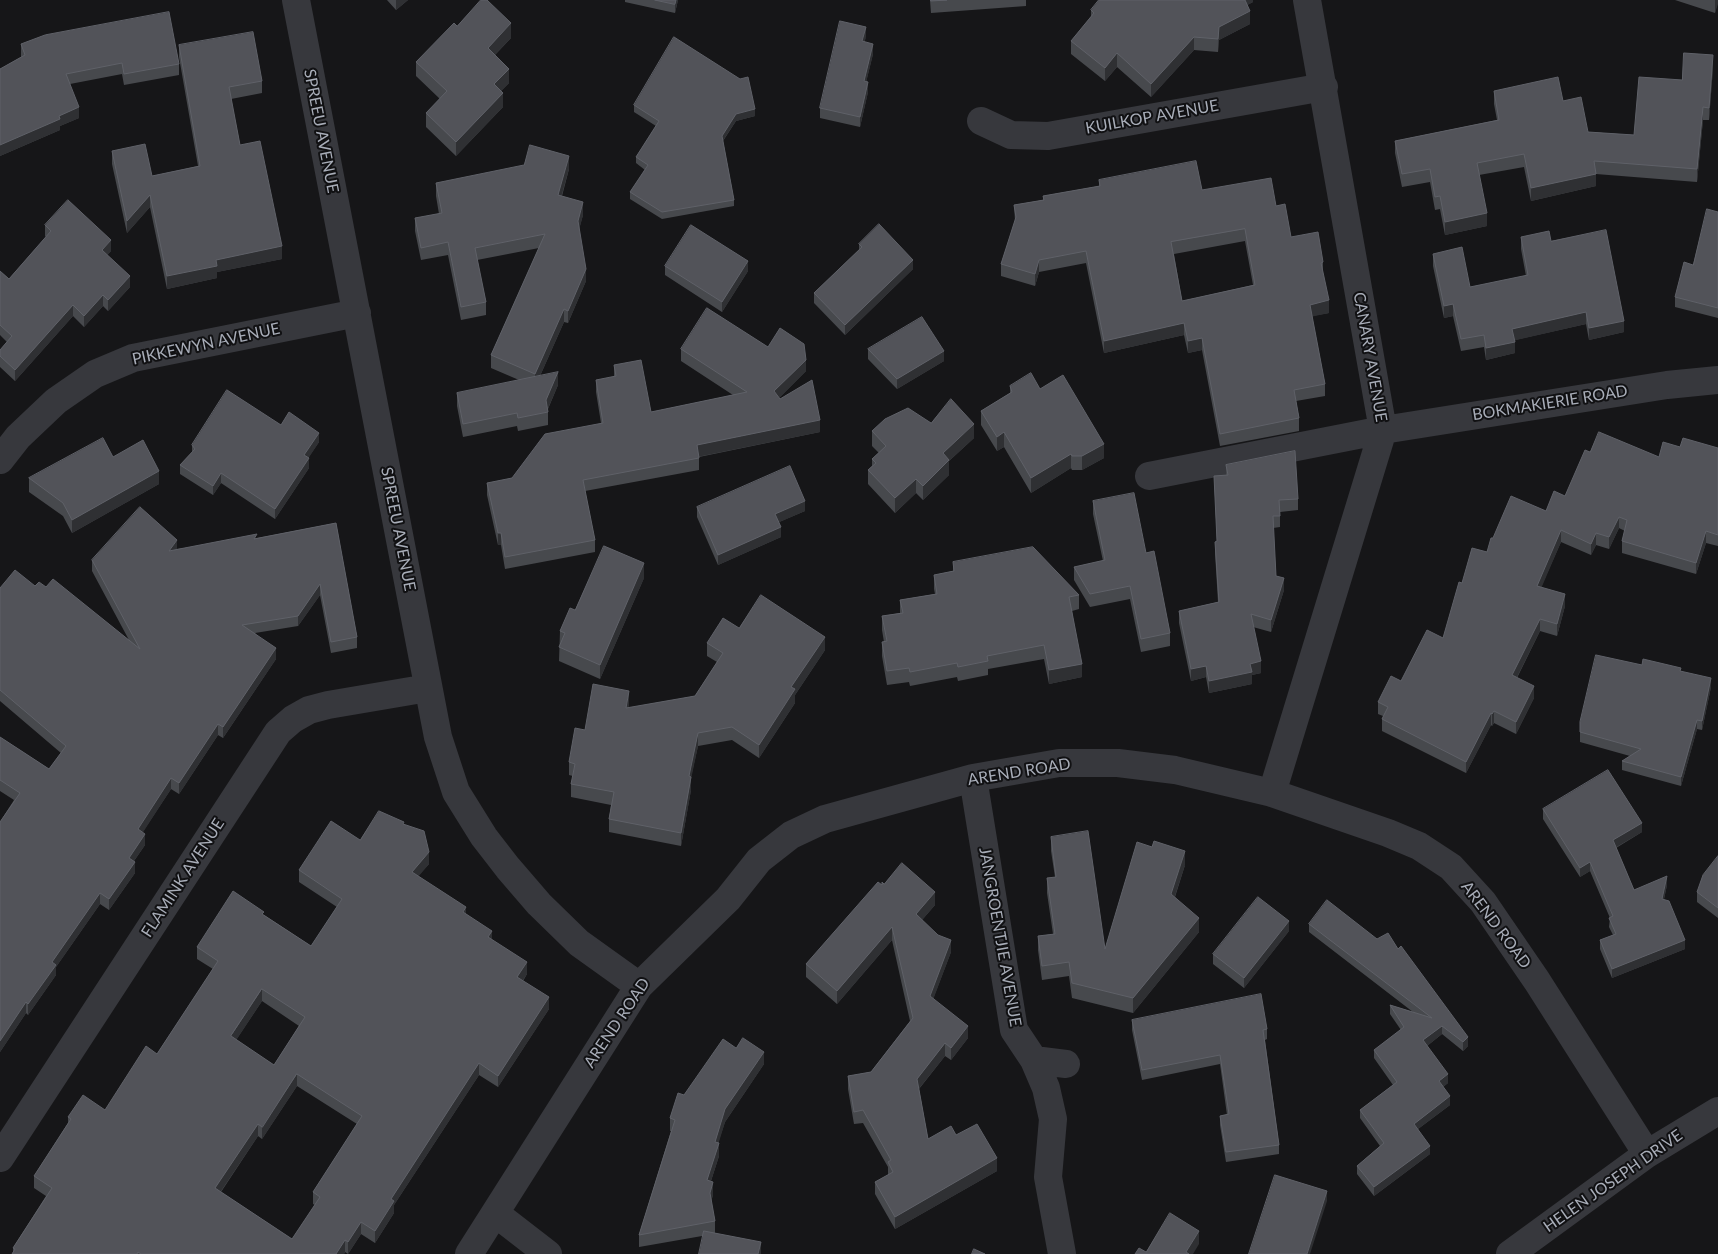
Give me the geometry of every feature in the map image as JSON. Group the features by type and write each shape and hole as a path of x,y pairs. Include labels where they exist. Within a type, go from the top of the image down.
{"street":[{"name":"SPREEU AVENUE","path":"296,0 428,688 438,737 456,792 484,838 539,904 578,943 639,986"},
{"name":"CANARY AVENUE","path":"1272,793 1383,430 1324,87 1307,0"},
{"name":"KUILKOP AVENUE","path":"982,121 1011,135 1048,136 1324,87"},
{"name":"PIKKEWYN AVENUE","path":"0,460 18,437 56,401 94,374 133,358 357,313"},
{"name":"BOKMAKIERIE ROAD","path":"1149,476 1383,430 1658,387 1718,380"},
{"name":"FLAMINK AVENUE","path":"0,1158 278,732 293,719 309,710 328,704 428,688"},
{"name":"AREND ROAD","path":"469,1254 639,986 728,899 760,860 791,835 825,820 973,778 1059,763 1118,763 1175,770 1272,793 1388,833 1419,846 1451,867 1483,902 1537,981 1647,1154"},
{"name":"JANGROENTJIE AVENUE","path":"973,778 1014,1030 1034,1060 1046,1088 1053,1119 1048,1177 1062,1254"},
{"path":"1034,1060 1066,1064"},
{"name":"HELEN JOSEPH DRIVE","path":"1510,1254 1647,1154 1718,1111"},
{"path":"495,1213 548,1254"}],"building":[{"path":"481,0 487,0 511,23 488,48 509,69 494,84 503,93 456,142 426,113 447,91 416,62 454,23 457,26"},
{"path":"655,0 676,0 675,4"},
{"path":"1099,0 1245,0 1250,11 1219,27 1218,39 1194,37 1151,84 1117,53 1105,68 1071,41 1094,13 1091,10"},
{"path":"169,12 179,64 124,74 122,63 66,74 79,107 59,116 60,119 0,145 0,69 25,55 21,44 45,35"},
{"path":"840,21 866,27 862,41 873,44 864,81 868,82 860,117 820,108"},
{"path":"253,32 262,81 229,87 240,145 260,141 282,246 216,260 217,266 167,276 150,195 127,221 112,151 145,144 152,176 200,166 179,45"},
{"path":"674,37 740,79 748,77 755,109 736,114 722,136 734,200 662,212 630,192 648,165 636,157 659,121 634,105"},
{"path":"1684,53 1713,55 1709,108 1703,107 1697,169 1594,161 1596,174 1531,188 1524,154 1477,163 1487,213 1445,222 1440,196 1435,197 1430,169 1402,174 1395,141 1499,120 1494,91 1558,77 1563,101 1581,97 1588,132 1634,135 1639,77 1682,80"},
{"path":"530,145 569,156 558,195 583,202 578,221 586,269 568,311 564,309 535,374 491,355 545,234 475,248 486,302 461,307 448,242 421,248 415,218 442,213 436,183 524,165"},
{"path":"1196,161 1202,190 1271,178 1276,206 1285,204 1291,237 1318,232 1323,262 1321,263 1329,300 1310,305 1325,384 1294,390 1299,418 1220,434 1202,338 1188,341 1184,323 1104,341 1086,251 1039,260 1035,274 1001,264 1016,217 1014,205 1044,200 1043,196 1100,186 1099,180","holes":["1245,229 1255,285 1182,301 1171,242"]},
{"path":"68,200 111,240 102,250 130,276 108,300 103,295 84,316 73,305 15,370 0,356 0,350 12,336 0,325 0,271 9,279 51,231 45,225"},
{"path":"1707,209 1718,212 1718,308 1675,297 1684,262 1693,265"},
{"path":"879,224 913,260 845,325 814,293 862,247 859,244"},
{"path":"691,225 748,261 722,302 665,266"},
{"path":"1606,230 1624,321 1589,328 1586,312 1512,329 1515,342 1486,348 1484,335 1461,339 1453,304 1444,306 1433,254 1462,247 1470,287 1528,275 1521,237 1549,231 1551,241"},
{"path":"707,308 768,347 780,328 804,344 806,360 774,391 780,399 812,380 820,420 697,445 699,458 583,480 595,540 505,557 501,533 498,533 487,483 512,478 545,434 603,423 596,380 616,376 614,365 641,360 651,412 747,392 681,349"},
{"path":"922,317 944,351 897,379 868,349"},
{"path":"558,372 546,400 548,412 518,418 517,413 463,424 457,393"},
{"path":"1031,373 1040,389 1063,375 1104,444 1082,456 1072,456 1071,454 1031,478 1004,432 997,437 981,411 1012,392 1010,386"},
{"path":"227,390 281,425 289,412 319,433 304,455 309,458 275,509 221,473 213,486 180,465 195,449 192,445"},
{"path":"951,399 974,424 943,453 949,460 923,486 916,479 895,498 868,470 876,463 872,459 886,446 872,431 885,419 908,408 931,423"},
{"path":"1599,432 1659,457 1663,442 1680,447 1683,438 1718,448 1718,535 1706,531 1696,563 1622,541 1627,520 1619,517 1609,537 1596,533 1591,544 1561,530 1537,586 1565,594 1557,624 1540,619 1512,675 1534,686 1516,722 1494,711 1491,713 1466,762 1382,719 1388,707 1378,702 1391,676 1401,681 1427,630 1443,638 1459,582 1462,583 1472,548 1487,552 1491,538 1493,538 1511,496 1546,511 1554,491 1565,496 1585,450 1590,452"},
{"path":"103,438 113,457 143,440 159,471 72,520 63,503 29,478"},
{"path":"1295,451 1298,499 1279,500 1280,516 1273,516 1276,576 1284,578 1271,620 1251,614 1261,661 1250,664 1252,672 1209,681 1206,666 1191,669 1179,611 1219,602 1215,542 1217,541 1214,476 1228,475 1226,465"},
{"path":"790,466 805,501 775,514 781,527 718,555 697,507"},
{"path":"1134,493 1146,553 1154,551 1170,633 1141,639 1130,586 1090,594 1074,567 1105,560 1093,501"},
{"path":"140,507 177,540 169,551 257,534 254,539 336,523 357,637 331,642 320,584 298,616 242,625 276,648 223,727 218,724 179,783 171,778 138,829 145,834 129,858 135,862 109,899 100,893 52,962 56,965 28,1004 26,1002 0,1041 0,822 20,793 0,780 0,737 49,769 66,746 0,690 0,588 15,570 35,586 39,582 46,587 53,579 140,649 92,560"},
{"path":"604,546 644,563 600,665 559,647 565,633 560,631 570,608 575,610"},
{"path":"1033,547 1079,595 1069,597 1082,664 1049,670 1044,645 987,656 988,661 958,667 957,663 910,672 909,668 887,671 882,642 887,641 882,616 903,613 900,600 937,594 934,575 954,571 953,562"},
{"path":"761,595 825,637 791,687 795,689 759,745 732,727 698,733 689,776 691,777 681,833 609,819 614,792 571,784 575,764 569,762 575,728 585,730 593,684 629,691 626,708 695,696 723,653 707,643 723,618 739,628"},
{"path":"1596,655 1642,665 1643,659 1681,668 1680,671 1711,678 1702,721 1697,720 1681,777 1622,761 1641,749 1580,732 1580,722"},
{"path":"1608,770 1642,823 1613,840 1634,890 1667,876 1662,899 1669,901 1685,940 1612,969 1600,940 1616,934 1609,918 1613,916 1590,862 1580,868 1543,809"},
{"path":"379,811 404,822 403,824 424,831 429,852 412,872 466,907 463,912 492,931 488,937 527,962 517,977 549,997 498,1076 479,1063 391,1199 394,1201 375,1231 361,1222 348,1242 345,1240 336,1254 141,1254 138,1252 137,1254 12,1254 15,1249 13,1248 52,1188 34,1176 71,1119 68,1117 83,1095 105,1110 146,1046 157,1054 218,961 197,947 233,891 264,912 262,914 311,946 342,899 299,870 331,821 360,840","holes":["262,989 305,1017 274,1065 231,1036","297,1074 362,1116 313,1192 320,1197 292,1239 215,1188 258,1124 262,1127"]},
{"path":"1088,831 1105,949 1137,842 1152,847 1154,841 1185,851 1171,894 1199,918 1133,998 1072,983 1069,962 1042,966 1038,936 1055,934 1047,878 1056,877 1051,837"},
{"path":"1718,856 1718,908 1697,892 1703,875"},
{"path":"902,863 935,892 916,914 938,935 951,940 930,996 968,1026 951,1048 945,1043 917,1079 928,1139 951,1126 956,1135 977,1124 997,1158 895,1217 875,1182 893,1172 888,1162 891,1160 863,1110 854,1112 848,1076 871,1072 913,1018 892,927 837,991 806,964 878,882 882,885 882,882 884,884"},
{"path":"1258,897 1289,921 1244,978 1213,954"},
{"path":"1327,900 1377,939 1388,933 1398,949 1401,946 1468,1037 1463,1042 1442,1026 1423,1040 1448,1074 1439,1081 1450,1096 1414,1124 1430,1146 1374,1187 1357,1166 1384,1143 1360,1110 1397,1082 1374,1050 1404,1027 1390,1005 1432,1018 1309,924"},
{"path":"1261,994 1267,1029 1263,1030 1279,1145 1226,1152 1220,1116 1229,1114 1220,1055 1142,1070 1132,1020"},
{"path":"743,1038 764,1052 725,1109 715,1142 719,1143 707,1180 713,1182 710,1193 715,1221 639,1235 675,1120 670,1118 678,1093 684,1095 723,1039 736,1048"},
{"path":"1275,1175 1327,1191 1307,1254 1249,1254"},
{"path":"1170,1213 1199,1231 1186,1252 1189,1254 1135,1254 1139,1248 1146,1252"},
{"path":"704,1231 761,1242 758,1254 699,1254"},
{"path":"974,1249 985,1254 972,1254"}]}
